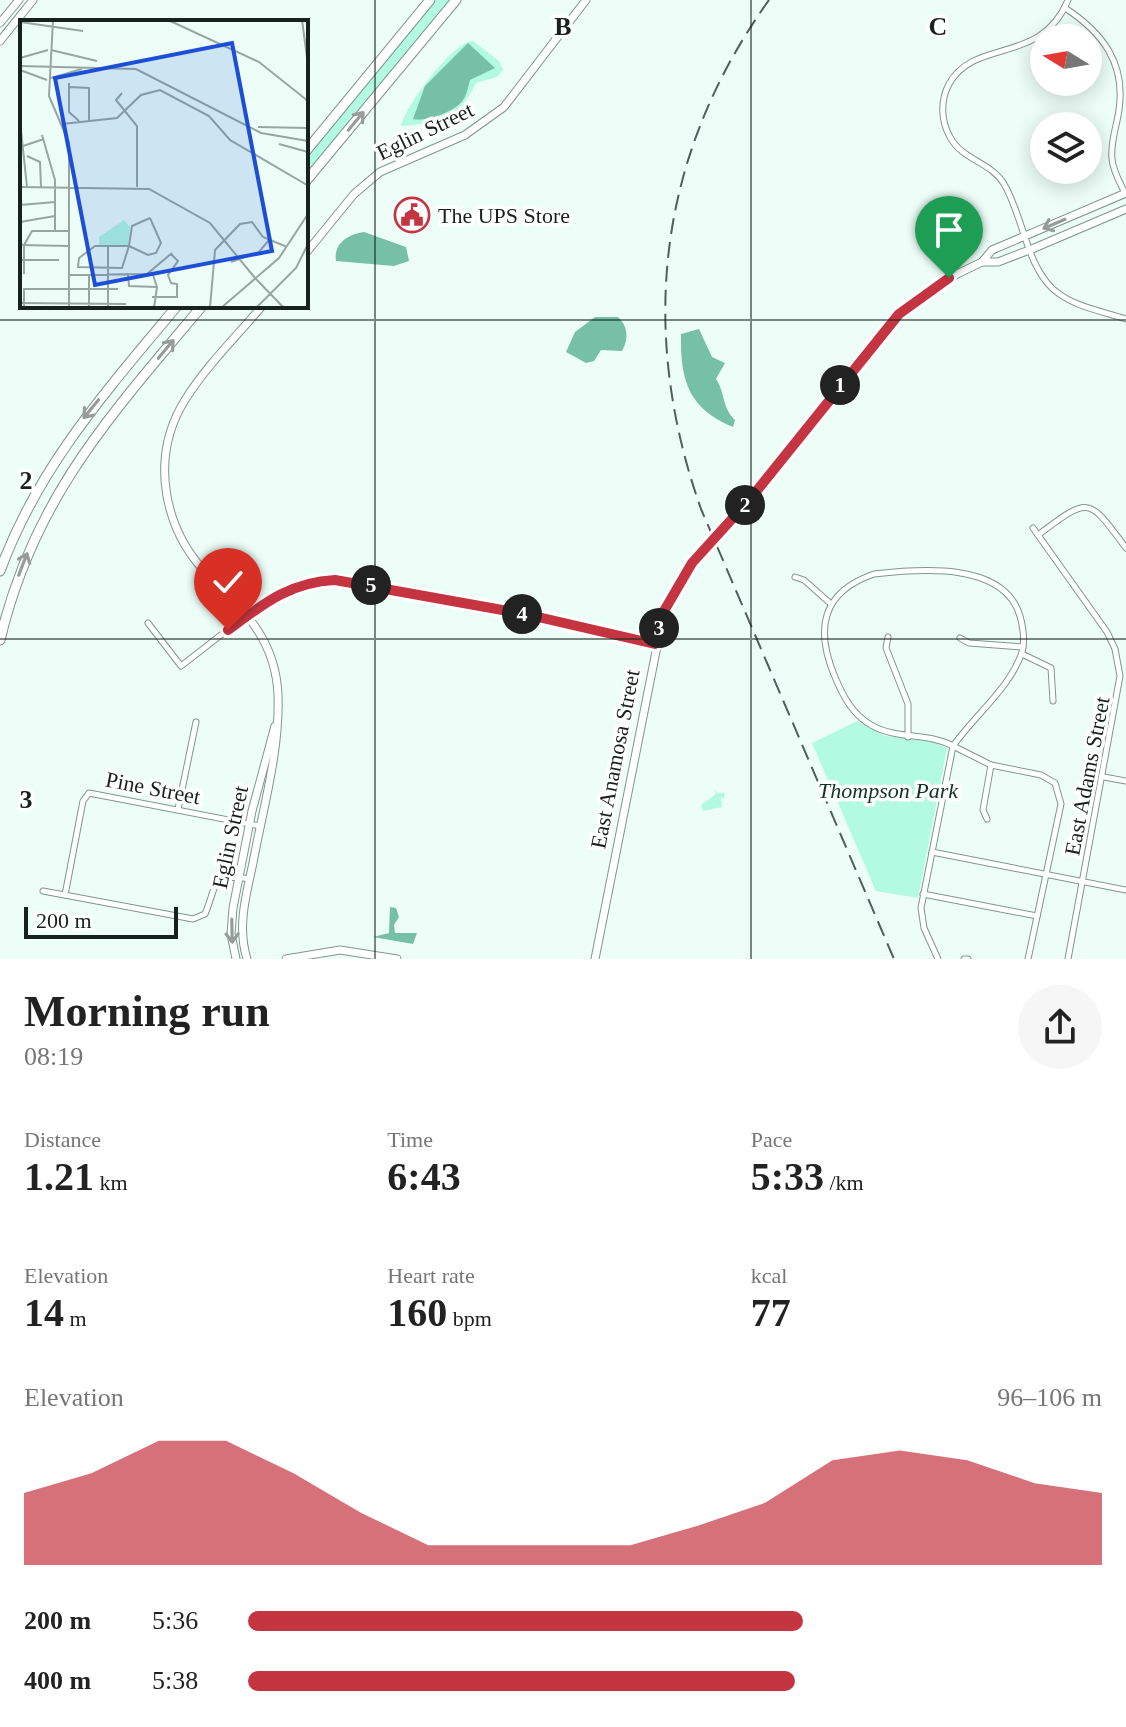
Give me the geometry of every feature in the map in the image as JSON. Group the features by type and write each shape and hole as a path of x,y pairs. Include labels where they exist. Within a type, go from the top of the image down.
{"highway":[{"path":"308,149 428,0"},
{"path":"308,179 458,0"},
{"path":"0,571 29,502 57,455 175,308"},
{"path":"0,640 24,560 62,483 105,422 200,308"}],"street":[{"path":"0,23 19,0"},
{"path":"0,41 33,0"},
{"name":"Eglin Street","path":"308,251 354,194 380,172 465,135 504,107 586,0"},
{"path":"1068,0 1065,8 1033,41 966,65 950,82 943,104 944,120 952,141 1004,183 1050,286 1065,298 1126,319"},
{"path":"1065,8 1092,26 1115,62 1121,88 1111,158 1126,194"},
{"name":"East Anamosa Street","path":"595,959 655,644 664,611 677,583 725,529 899,314 935,286 982,262 992,250 1126,194"},
{"name":"East Anamosa Street","path":"982,262 998,262 1126,209"},
{"name":"Eglin Street","path":"247,959 242,923 276,747 278,696 274,668 265,641 249,614 205,571 177,530 165,491 164,465 173,422 186,398 260,308"},
{"path":"1038,535 1075,508 1083,506 1097,510 1126,548"},
{"name":"East Adams Street","path":"1033,528 1095,614 1115,649 1120,692 1068,959"},
{"path":"938,959 921,919 923,894 953,746 1011,673 1022,654 1022,625 1013,600 999,585 980,575 874,574 859,579 831,604 825,619 824,645 852,709 881,730 908,737 935,739 953,746 991,765 1041,775 1055,783 1061,804 1028,959"},
{"path":"795,577 804,580 831,604"},
{"path":"148,623 181,666 249,614 288,589 335,580 525,614 655,644"},
{"path":"888,637 886,648 908,704 908,737"},
{"path":"960,638 969,643 1023,647"},
{"path":"1115,649 1126,645"},
{"path":"1022,654 1051,668 1055,685 1053,701"},
{"path":"178,809 196,722"},
{"name":"Eglin Street","path":"236,959 231,925 250,824 276,724"},
{"path":"987,819 983,810 991,765"},
{"path":"1104,777 1126,781"},
{"name":"Pine Street","path":"65,895 86,794 260,826"},
{"path":"932,852 1126,890"},
{"path":"43,891 197,919 207,911 216,882 224,877 250,879"},
{"path":"923,894 1037,916"},
{"path":"286,959 340,950 397,959"}],"green space":[{"path":"436,0 450,0 308,171 308,153"},
{"path":"473,41 499,61 503,70 497,77 476,83 462,105 446,117 401,126 411,105 442,63 464,44"},
{"name":"Thompson Park","path":"857,721 885,736 933,742 947,748 918,898 876,891 812,743"},
{"path":"714,788 717,793 725,793 724,799 721,797 722,807 703,811 701,805 716,794"}],"shaded area":[{"path":"468,43 495,68 470,80 464,98 454,108 432,117 413,119 425,86"},
{"path":"364,232 406,247 409,261 394,266 336,261 339,245 352,235"},
{"path":"595,317 618,317 626,329 626,342 622,351 601,350 594,361 586,363 566,352 575,332"},
{"path":"699,329 712,357 725,363 716,379 735,420 733,427 718,420 697,402 685,379 681,334"},
{"path":"390,907 396,908 399,917 394,925 395,933 417,933 413,944 373,937 389,933"}],"railway":[{"path":"769,0 731,59 702,120 682,183 669,246 665,311 669,376 681,442 701,509 894,959"}],"place":[{"name":"The UPS Store","path":"412,215"}],"route":[{"path":"228,630 280,592 306,583 335,580 388,587 550,619 655,644 664,611 677,583 692,563 751,498 899,314 949,278"}]}
